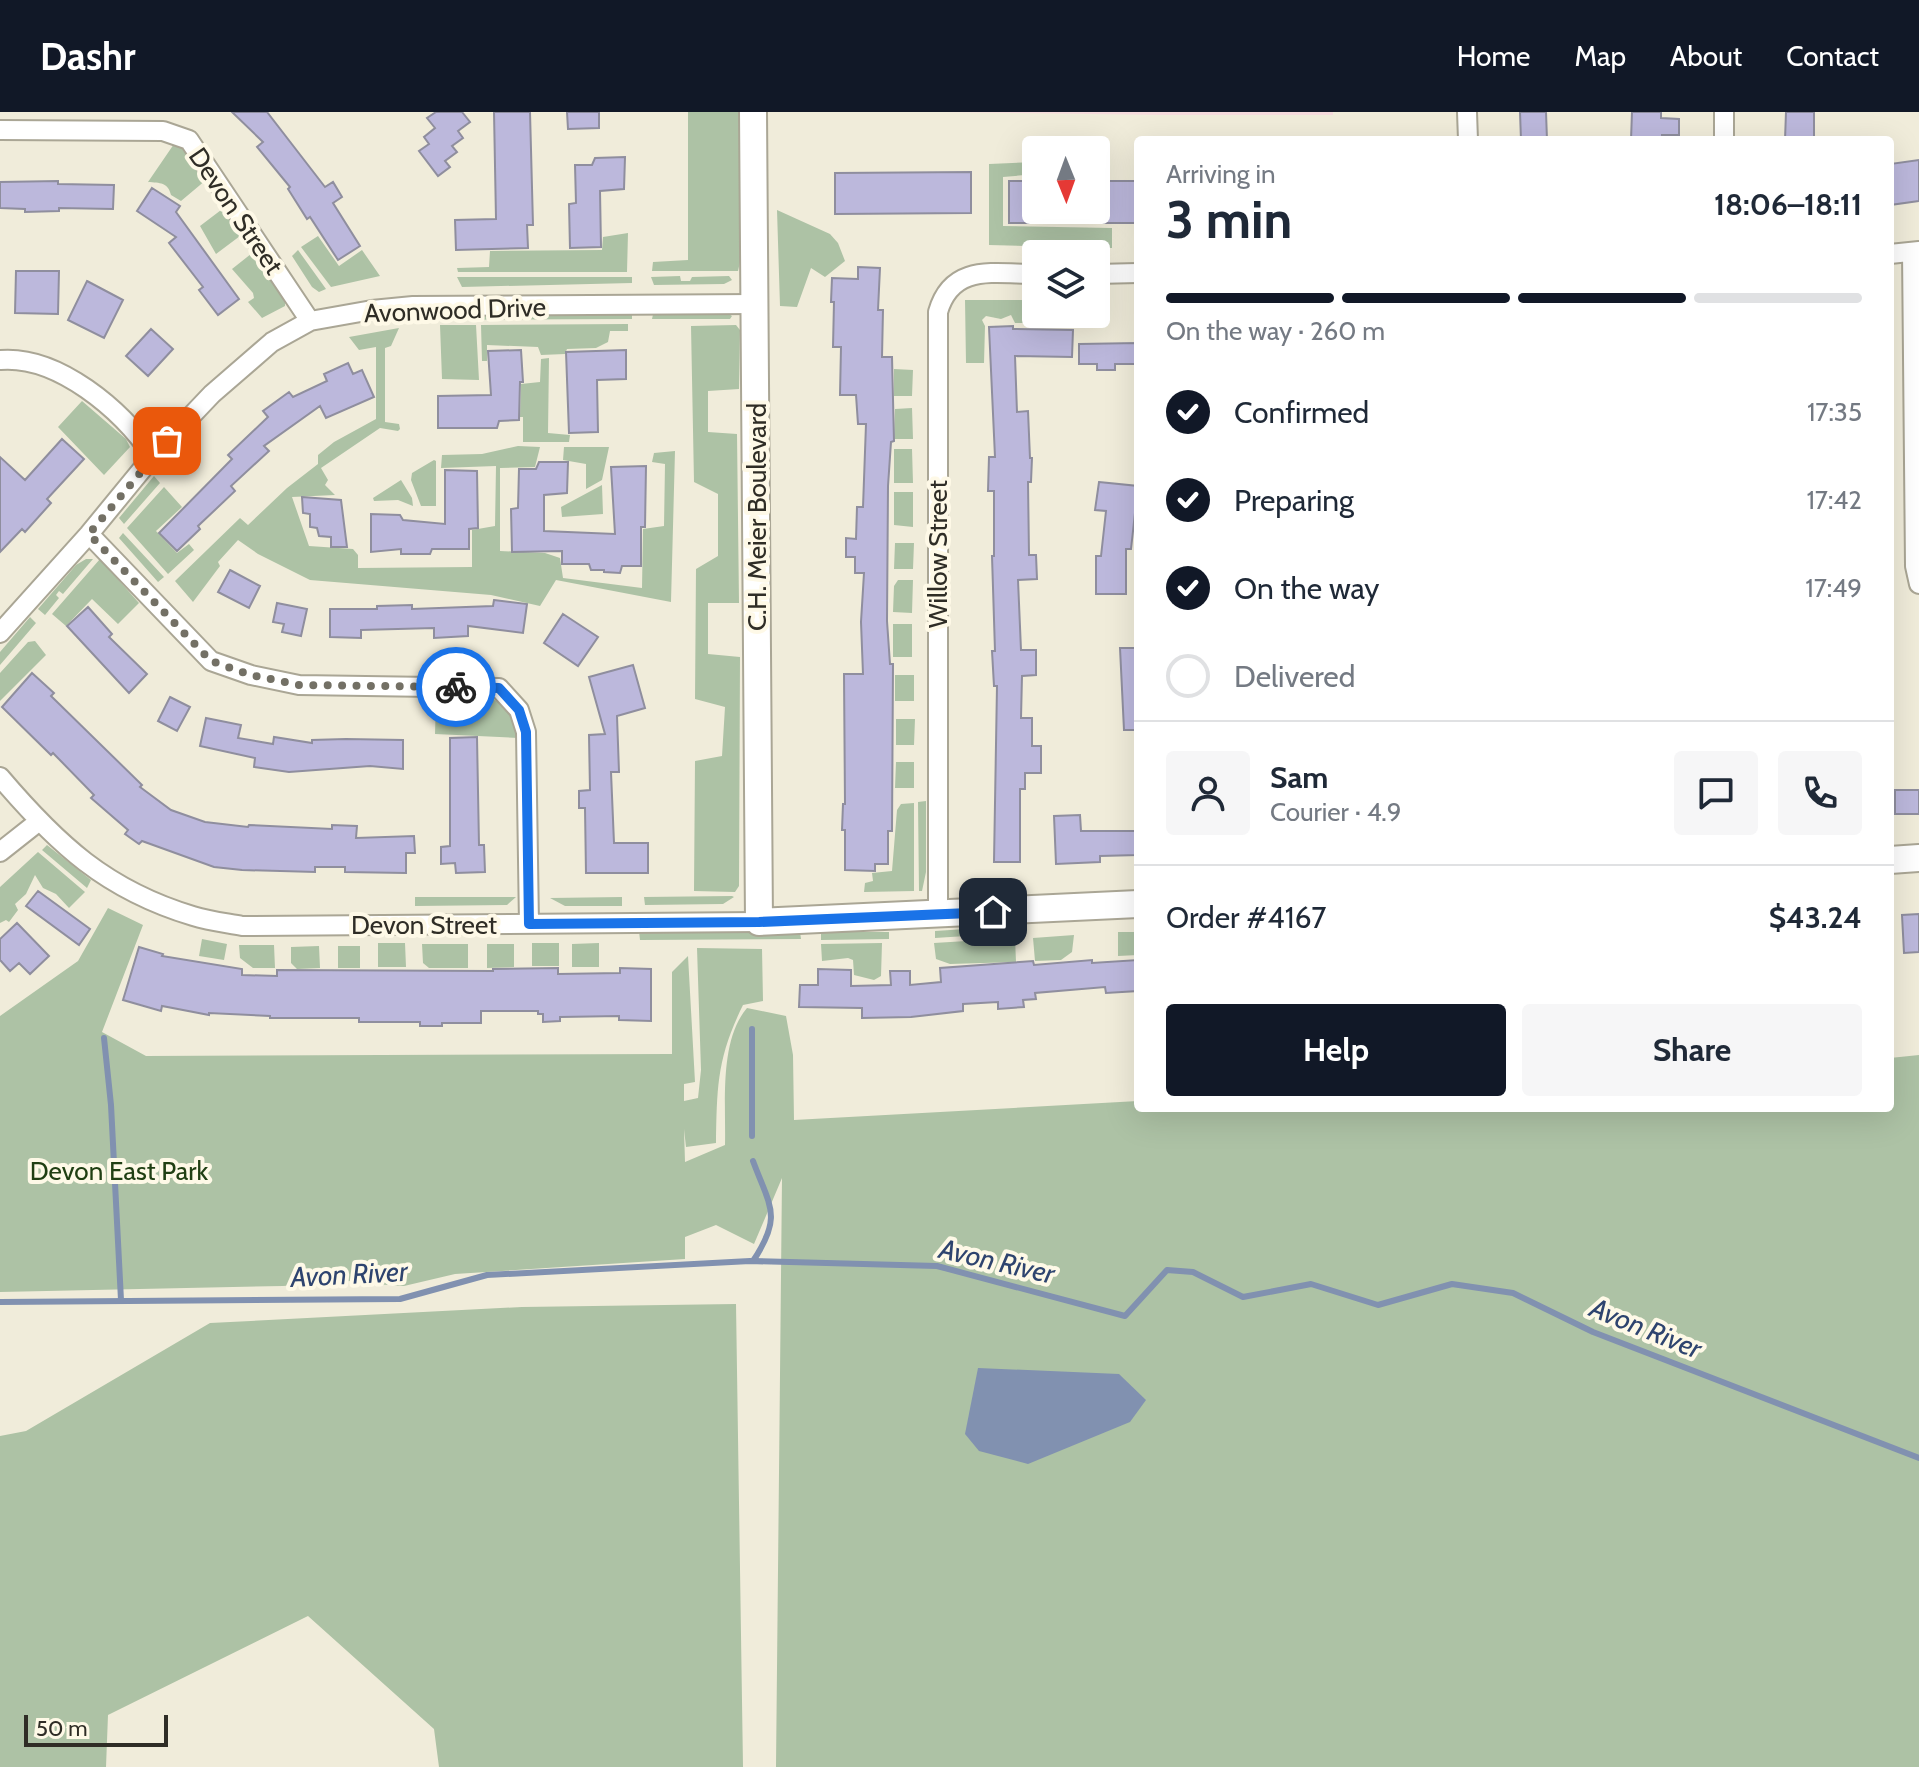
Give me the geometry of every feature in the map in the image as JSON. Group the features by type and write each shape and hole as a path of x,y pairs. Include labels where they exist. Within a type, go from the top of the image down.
{"street":[{"name":"C.H. Meier Boulevard","path":"753,112 759,922"},
{"path":"1467,112 1468,136"},
{"path":"1724,112 1724,136"},
{"name":"Devon Street","path":"0,130 163,131 189,140 310,321"},
{"path":"1894,254 1916,252 1915,566 1919,584"},
{"path":"1110,274 1134,273"},
{"name":"Willow Street","path":"938,915 938,312 949,286 961,277 1022,274"},
{"name":"Avonwood Drive","path":"0,633 89,534 153,456 212,394 272,342 310,321 413,306 756,304"},
{"path":"0,360 10,359 61,372 119,415 153,456"},
{"path":"89,534 211,661 251,675 299,685 499,688 519,710 526,732 529,924"},
{"name":"Devon Street","path":"0,777 38,822 89,867 142,897 194,917 242,926 759,922 1134,904"},
{"path":"0,852 38,822"},
{"path":"1894,860 1919,858"}],"shaded area":[{"path":"941,112 1333,112 1333,115 1165,115"}],"green space":[{"path":"688,112 739,112 738,271 652,271 653,262 688,260"},
{"path":"174,144 184,148 206,180 181,201 171,195 166,185 148,182"},
{"path":"1022,163 1022,175 1003,177 1003,226 1112,228 1112,248 1110,240 1022,240 1022,246 989,245 989,164"},
{"path":"225,207 244,233 216,254 200,226"},
{"path":"777,210 830,234 838,243 845,261 825,277 811,268 797,307 780,306"},
{"path":"628,233 627,272 458,272 457,268 489,267 490,251 602,250 603,237"},
{"path":"318,236 339,266 362,250 380,276 331,287 301,247"},
{"path":"256,250 285,299 285,306 262,318 248,302 254,298 253,293 232,269"},
{"path":"298,250 326,289 319,292 312,287 292,256"},
{"path":"680,276 681,281 690,281 692,277 729,276 732,280 724,284 654,285 651,277"},
{"path":"457,277 632,277 632,283 462,287"},
{"path":"965,300 1022,300 1022,323 1015,323 1011,315 1001,319 986,316 982,320 985,326 984,363 966,363"},
{"path":"654,310 724,311 732,316 730,319 652,319"},
{"path":"632,311 632,319 419,320 420,312"},
{"path":"628,324 628,331 610,331 608,342 596,348 567,349 565,354 541,355 538,347 487,345 487,361 482,361 481,325"},
{"path":"440,325 476,325 479,380 442,379"},
{"path":"736,325 740,330 739,389 708,391 708,432 737,434 739,603 708,603 708,654 740,657 739,886 735,892 694,891 695,761 722,756 725,707 695,699 696,569 718,556 718,494 694,482 691,326"},
{"path":"399,328 391,346 385,348 385,422 399,424 400,429 380,428 321,468 328,480 325,485 335,495 292,497 309,546 353,549 358,555 358,568 472,567 472,530 495,526 496,466 441,468 442,455 482,454 518,446 540,447 535,467 500,468 500,551 545,553 560,558 563,578 642,588 643,529 664,526 665,464 652,462 654,453 675,451 671,602 556,580 540,606 491,595 310,580 258,554 238,540 218,562 220,566 193,602 175,581 240,518 248,525 318,464 318,455 334,442 376,419 376,347 359,350 349,337"},
{"path":"549,358 548,433 570,435 569,442 523,442 521,384 540,382 541,359"},
{"path":"894,369 913,370 912,396 894,396"},
{"path":"82,401 126,439 130,447 104,475 58,427"},
{"path":"912,408 913,439 894,439 895,409"},
{"path":"564,447 609,447 602,480 586,489 586,464 563,460"},
{"path":"894,449 912,449 913,483 894,483"},
{"path":"434,460 436,506 421,506 411,480 412,473"},
{"path":"154,476 160,483 124,524 119,518"},
{"path":"401,480 412,498 413,506 398,500 374,501 373,498"},
{"path":"602,485 603,514 562,517 561,507"},
{"path":"164,487 182,507 156,531 177,553 189,544 194,550 168,574 127,528"},
{"path":"894,492 913,492 913,527 894,525"},
{"path":"123,533 164,577 158,582 119,538"},
{"path":"895,543 914,543 913,569 894,569"},
{"path":"93,559 63,594 59,591 56,595 59,598 45,615 38,609 76,565"},
{"path":"100,559 139,603 118,624 92,599 66,626 52,614"},
{"path":"898,580 913,580 912,613 893,612 894,586"},
{"path":"30,617 36,623 0,665 0,652"},
{"path":"893,624 912,624 912,657 893,657"},
{"path":"35,641 46,655 0,701 0,673 28,642"},
{"path":"895,675 914,675 914,701 895,701"},
{"path":"493,699 512,711 518,738 435,734 436,700"},
{"path":"896,719 915,719 914,745 896,745"},
{"path":"896,762 914,762 914,788 895,788"},
{"path":"926,801 926,872 922,891 919,891 918,802"},
{"path":"914,803 914,891 864,892 865,883 873,881 872,873 892,871 897,810 901,804"},
{"path":"47,845 91,880 87,888 42,850"},
{"path":"38,852 85,892 69,908 56,894 43,888 35,875 26,894 15,904 18,910 9,922 0,923 0,887"},
{"path":"732,896 723,904 645,905 644,897"},
{"path":"415,897 516,897 507,905 415,906"},
{"path":"622,897 622,906 565,906 550,898"},
{"name":"Devon East Park","path":"108,908 143,925 102,1032 146,1056 672,1054 672,972 688,956 695,1082 684,1084 684,1101 698,1098 701,1070 697,948 762,949 763,1001 743,1005 723,1057 718,1088 716,1143 686,1147 684,1129 685,1162 725,1145 728,1055 738,1022 747,1008 786,1016 793,1055 794,1120 1134,1101 1134,1112 1894,1112 1894,1058 1919,1055 1919,1767 776,1767 782,1178 754,1244 716,1225 685,1237 685,1259 455,1274 404,1286 374,1284 364,1280 283,1286 0,1292 0,1016 78,961"},
{"path":"1012,926 1012,933 935,938 935,931"},
{"path":"639,931 800,932 801,939 640,940"},
{"path":"821,932 889,932 889,939 821,940"},
{"path":"1118,932 1134,932 1134,955 1118,956"},
{"path":"1074,935 1072,952 1061,960 1035,961 1033,938"},
{"path":"1015,938 1016,962 950,964 936,959 934,943"},
{"path":"202,939 227,944 224,960 199,956"},
{"path":"378,943 405,943 406,967 378,967"},
{"path":"532,943 559,943 559,966 532,966"},
{"path":"599,943 599,967 572,967 572,944"},
{"path":"882,943 881,976 874,980 854,975 853,960 848,958 822,961 821,944"},
{"path":"422,944 468,944 468,968 429,968 423,963"},
{"path":"487,944 514,944 514,967 487,968"},
{"path":"239,945 274,945 275,968 253,968 240,958"},
{"path":"319,946 320,968 297,969 291,963 291,947"},
{"path":"338,946 360,946 360,968 338,968"},
{"path":"736,1304 743,1767 439,1767 434,1729 308,1616 108,1715 106,1767 0,1767 0,1436 26,1431 210,1323 522,1307"}],"water":[{"path":"978,1368 1119,1374 1146,1400 1130,1422 1028,1464 979,1451 965,1434"}],"building":[{"path":"232,112 267,112 325,187 333,182 342,197 333,203 360,246 338,260 310,217 307,219 288,189 290,187 257,147 263,142"},
{"path":"436,112 462,112 470,122 458,131 463,138 452,146 457,152 445,161 450,167 438,176 419,151 429,144 424,137 435,128 427,118"},
{"path":"494,112 530,112 533,225 527,225 528,248 456,250 455,220 496,219"},
{"path":"567,112 599,112 599,128 568,129"},
{"path":"1520,112 1546,112 1547,136 1521,136"},
{"path":"1632,112 1661,112 1661,118 1679,119 1679,135 1631,136"},
{"path":"1786,112 1814,112 1814,136 1785,136"},
{"path":"625,157 624,189 600,191 601,247 570,248 569,204 576,203 575,165 592,165 595,158"},
{"path":"1919,160 1919,201 1894,204 1894,163"},
{"path":"971,172 971,213 835,214 835,173"},
{"path":"58,181 58,184 114,185 113,209 59,208 59,211 25,212 25,209 0,208 0,182"},
{"path":"1009,181 1022,181 1022,223 1009,223"},
{"path":"1110,181 1134,181 1134,223 1110,223"},
{"path":"152,188 180,206 176,212 239,299 218,315 199,290 203,287 169,243 176,237 137,211"},
{"path":"858,267 880,268 878,310 883,310 882,357 892,357 894,441 891,442 888,486 887,621 890,664 893,664 892,831 888,831 888,864 875,864 875,871 845,870 845,830 842,830 845,804 844,674 863,674 861,622 864,573 855,573 855,557 846,557 846,538 856,539 857,507 863,507 866,424 858,424 856,395 840,395 841,347 833,347 834,302 831,302 832,278 858,279"},
{"path":"16,271 59,271 58,314 15,313"},
{"path":"87,281 123,300 104,338 68,320"},
{"path":"1013,326 1013,329 1073,330 1072,357 1015,356 1017,412 1028,411 1032,458 1031,482 1028,482 1029,555 1036,555 1037,579 1018,580 1021,650 1036,650 1036,675 1022,676 1021,718 1032,718 1032,746 1041,746 1041,773 1025,773 1025,789 1020,789 1020,862 994,862 997,686 994,686 992,651 995,651 992,556 994,491 988,491 989,457 995,457 989,327"},
{"path":"151,329 173,349 148,376 126,356"},
{"path":"1134,343 1134,364 1115,364 1115,370 1097,370 1097,364 1079,364 1079,344"},
{"path":"521,350 523,382 520,382 519,420 499,421 497,428 438,428 438,396 491,395 488,351"},
{"path":"626,350 626,379 597,380 598,432 569,433 566,352"},
{"path":"348,363 353,374 362,370 374,397 326,418 320,406 264,446 269,451 231,486 235,491 177,551 159,533 232,459 228,455 268,417 263,411 289,392 293,397 327,381 324,374"},
{"path":"62,439 84,459 47,499 51,503 25,532 22,529 0,552 0,457 25,480"},
{"path":"539,462 568,462 567,493 544,495 544,531 615,534 611,467 646,466 641,566 622,566 620,573 604,572 591,570 589,564 562,564 562,551 512,552 511,509 518,508 519,469 536,469"},
{"path":"445,470 477,471 478,528 469,529 469,549 432,549 430,554 401,554 401,549 371,552 371,514 400,515 403,520 445,524"},
{"path":"1099,482 1134,486 1131,549 1126,549 1126,594 1096,594 1096,556 1101,556 1106,511 1095,510"},
{"path":"302,497 341,500 347,547 331,547 331,537 319,536 317,528 310,527 310,514 303,513"},
{"path":"230,570 260,586 249,608 218,592"},
{"path":"494,600 527,604 523,633 468,626 468,636 434,638 434,628 361,630 361,638 330,637 330,609 412,605 412,609 493,606"},
{"path":"277,603 307,609 301,636 282,632 284,624 273,622"},
{"path":"88,607 112,634 109,637 147,674 129,693 67,626"},
{"path":"563,614 598,637 578,666 544,643"},
{"path":"1120,648 1134,648 1134,730 1124,730"},
{"path":"633,665 645,708 617,716 619,772 611,772 614,843 648,843 648,873 586,873 585,808 579,808 579,791 590,790 589,735 605,734 589,677"},
{"path":"32,673 54,693 51,696 142,785 140,787 171,810 205,822 248,827 332,829 332,825 357,826 356,838 414,836 415,853 406,853 406,873 345,872 345,867 315,867 315,872 214,867 142,841 139,844 125,834 128,830 91,798 94,795 53,753 51,755 2,707"},
{"path":"170,697 190,707 177,731 158,721"},
{"path":"206,718 241,725 238,738 273,744 274,737 312,743 312,740 403,740 403,769 370,766 289,772 254,767 255,758 200,746"},
{"path":"477,737 479,845 484,845 485,872 456,873 455,863 441,864 441,847 450,846 450,738"},
{"path":"1895,790 1919,790 1919,814 1895,814"},
{"path":"1080,815 1081,831 1134,831 1134,855 1100,856 1100,862 1056,864 1054,816"},
{"path":"38,891 90,929 79,945 26,906"},
{"path":"1919,914 1919,952 1904,953 1902,915"},
{"path":"17,923 49,956 30,974 19,963 10,971 0,960 0,939"},
{"path":"139,947 162,956 242,969 242,975 277,976 277,970 493,971 558,968 558,974 620,973 620,968 651,969 651,1021 619,1020 619,1016 560,1017 560,1021 543,1022 543,1014 538,1014 538,1011 481,1011 481,1023 420,1026 420,1022 359,1022 359,1018 209,1015 162,1006 161,1011 123,1000"},
{"path":"1134,960 1134,991 1106,993 1105,987 1035,993 1036,999 1023,1000 1024,1007 998,1009 998,1002 963,1004 963,1011 911,1017 862,1018 862,1008 799,1007 800,985 818,985 818,969 851,970 851,986 891,985 890,971 910,971 910,985 941,982 940,968 1033,961 1034,965"}],"waterway":[{"path":"752,1029 752,1136"},
{"path":"104,1038 111,1105 121,1300"},
{"path":"753,1161 771,1211 771,1222 753,1261"},
{"name":"Avon River","path":"0,1302 400,1299 487,1275 750,1261 937,1266 1125,1316 1167,1270 1193,1272 1243,1297 1311,1284 1378,1305 1452,1284 1513,1293 1593,1332 1919,1458"}],"way so far":[{"path":"167,441 89,534 211,661 251,675 299,685 456,687"}],"route":[{"path":"456,687 499,688 519,710 526,732 529,924 759,922 993,912"}]}
